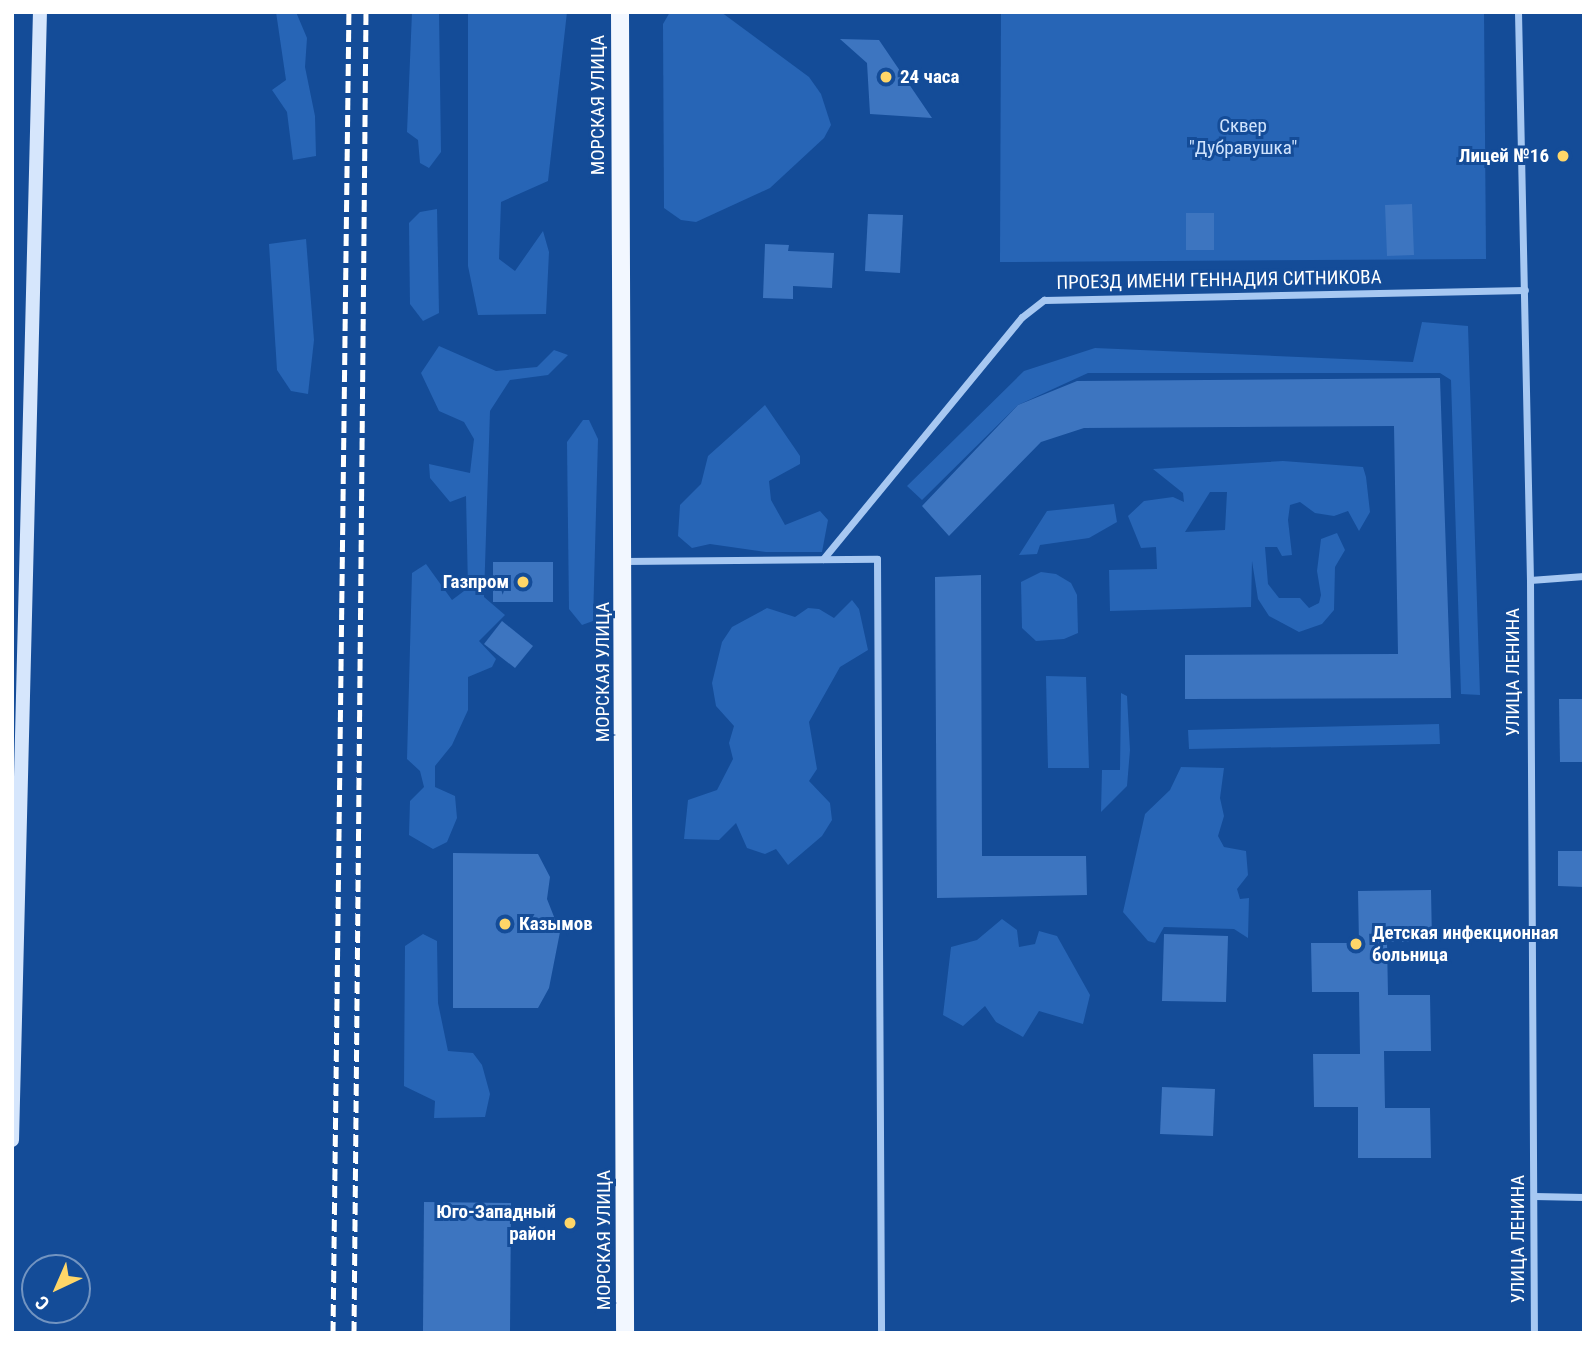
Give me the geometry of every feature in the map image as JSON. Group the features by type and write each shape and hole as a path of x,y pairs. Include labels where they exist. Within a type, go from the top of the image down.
{"main road":[{"path":"12,1140 40,12"},
{"name":"МОРСКАЯ УЛИЦА","path":"620,12 625,1333"}],"street":[{"name":"УЛИЦА ЛЕНИНА","path":"1518,12 1530,580 1534,1333"},
{"name":"ПРОЕЗД ИМЕНИ ГЕННАДИЯ СИТНИКОВА","path":"823,559 1023,317 1044,300 1525,290"},
{"path":"624,561 877,559 881,1333"},
{"path":"1530,580 1584,576"},
{"path":"1534,1196 1584,1196"}],"green space":[{"path":"276,12 296,12 307,38 305,67 315,116 316,156 293,160 287,112 272,90 286,80"},
{"path":"412,12 439,12 441,152 429,168 420,163 418,140 407,132"},
{"path":"468,12 567,12 548,181 501,202 499,259 515,271 543,231 549,252 546,314 478,315 468,266"},
{"path":"670,12 721,12 809,77 821,94 831,125 824,138 770,188 696,222 681,220 664,208 663,24"},
{"name":"Сквер \"Дубравушка\"","path":"1001,12 1484,12 1486,259 1000,262"},
{"path":"437,209 439,313 423,321 410,304 409,223 420,212"},
{"path":"306,239 314,340 308,394 291,391 277,370 269,244"},
{"path":"1422,322 1468,326 1480,695 1461,694 1451,380 1440,373 1088,373 1018,405 922,500 907,486 1024,371 1095,348 1413,362"},
{"path":"439,346 496,371 537,367 554,350 568,355 548,375 510,380 490,411 484,597 505,615 479,641 496,659 492,667 468,677 468,710 452,745 435,766 435,787 455,796 457,818 447,842 433,849 409,835 410,801 424,787 420,771 407,759 412,573 426,564 452,600 468,588 466,496 450,502 430,478 429,464 470,473 474,439 464,422 439,411 421,373"},
{"path":"765,405 800,456 800,464 769,481 771,500 785,525 820,511 828,520 822,552 766,552 710,544 692,548 678,536 680,505 701,484 708,456"},
{"path":"583,420 589,420 598,439 593,621 582,625 569,609 567,442"},
{"path":"1283,461 1363,467 1370,512 1359,531 1348,511 1334,516 1315,513 1300,502 1290,505 1288,520 1292,555 1282,556 1277,547 1265,547 1268,584 1279,598 1300,598 1309,608 1319,603 1321,595 1317,571 1321,539 1337,533 1345,550 1335,567 1334,610 1322,624 1299,632 1269,616 1258,599 1252,561 1251,607 1110,611 1109,570 1157,569 1156,547 1141,548 1128,516 1144,501 1173,497 1184,502 1183,493 1153,469","holes":["1210,492 1227,492 1225,530 1185,532"]},
{"path":"1114,504 1117,522 1089,538 1040,545 1037,554 1019,555 1047,511"},
{"path":"1041,572 1056,574 1071,583 1077,595 1078,633 1064,639 1036,641 1022,628 1021,582"},
{"path":"852,600 859,609 868,650 840,667 809,722 817,769 809,781 830,803 832,820 822,836 788,865 776,849 765,854 747,848 736,823 719,840 684,839 688,800 717,790 733,759 729,743 734,726 716,706 712,683 722,642 732,627 767,608 795,617 808,608 819,609 834,618"},
{"path":"1046,676 1086,677 1089,768 1048,768"},
{"path":"1121,693 1127,696 1130,750 1127,786 1101,812 1102,770 1120,770"},
{"path":"1439,724 1440,744 1189,749 1188,730"},
{"path":"1181,767 1224,768 1220,798 1224,816 1218,836 1224,847 1246,851 1248,875 1237,889 1240,899 1249,898 1248,938 1234,929 1164,927 1155,943 1148,941 1123,912 1145,814 1170,790"},
{"path":"1002,919 1017,930 1019,947 1035,944 1039,931 1057,936 1090,995 1083,1024 1039,1011 1023,1037 996,1022 985,1006 963,1026 943,1015 951,947 977,940"},
{"path":"423,934 437,941 438,1003 448,1051 473,1053 482,1065 490,1094 485,1117 434,1118 435,1101 404,1086 405,946"}],"building":[{"name":"24 часа","path":"840,39 879,40 932,118 870,114 867,63"},
{"path":"1412,204 1414,255 1387,256 1385,205"},
{"path":"1186,213 1214,213 1214,250 1186,250"},
{"path":"868,214 903,215 900,273 865,271"},
{"path":"765,244 789,245 788,251 834,253 832,288 793,286 793,299 763,298"},
{"path":"1440,378 1451,698 1185,699 1185,655 1398,654 1394,426 1084,428 1041,442 949,536 922,506 1018,405 1077,381"},
{"name":"Газпром","path":"493,562 553,562 553,602 493,602"},
{"path":"981,575 982,856 1086,856 1087,895 937,898 935,577"},
{"path":"502,621 533,646 515,668 484,644"},
{"path":"1559,699 1584,699 1584,762 1560,762"},
{"path":"1558,851 1584,851 1584,887 1558,886"},
{"name":"Казымов","path":"453,853 538,854 550,877 547,899 560,932 549,988 538,1008 453,1008"},
{"path":"1431,890 1432,942 1387,942 1388,995 1430,995 1431,1051 1384,1051 1385,1108 1430,1108 1431,1158 1358,1158 1358,1107 1314,1107 1313,1054 1360,1054 1359,992 1312,992 1311,943 1359,943 1358,891"},
{"path":"1164,934 1228,936 1226,1002 1162,1001"},
{"path":"1162,1087 1215,1089 1213,1136 1160,1134"},
{"path":"424,1202 511,1203 510,1332 423,1331"}],"railway":[{"path":"333,1333 349,12"},
{"path":"354,1333 366,12"}],"place":[{"name":"24 часа","path":"886,77"},
{"name":"Лицей №16","path":"1563,156"},
{"name":"Газпром","path":"523,582"},
{"name":"Казымов","path":"505,924"},
{"name":"Детская инфекционная больница","path":"1356,944"},
{"name":"Юго-Западный район","path":"570,1223"}]}
